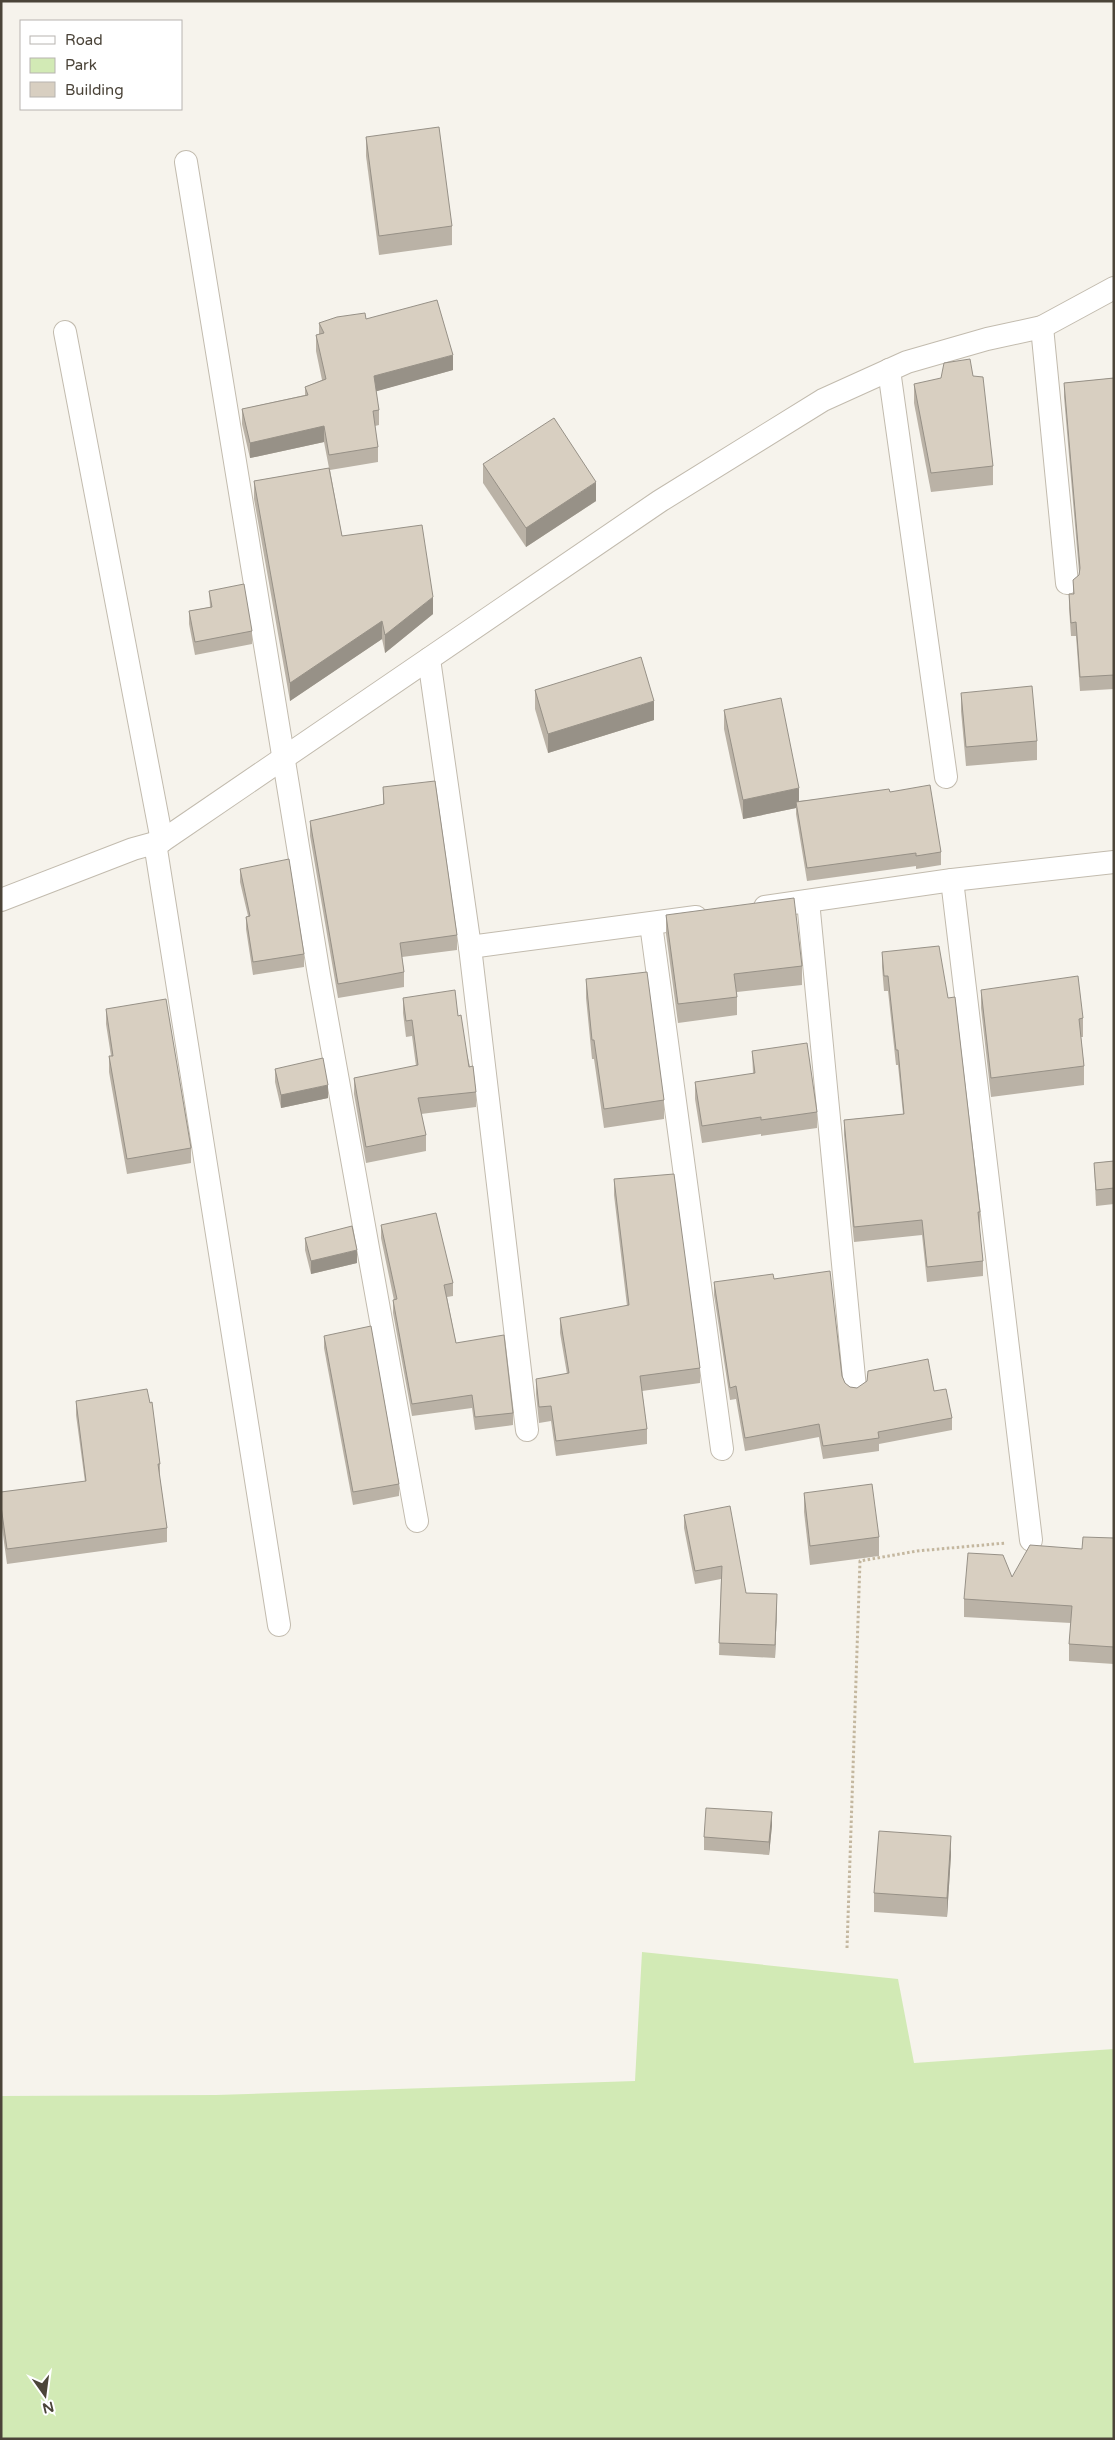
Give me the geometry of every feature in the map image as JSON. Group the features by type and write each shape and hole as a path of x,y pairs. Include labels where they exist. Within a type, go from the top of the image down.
{"street":[{"path":"186,162 318,974 417,1521"},
{"path":"1,900 133,848 159,842 660,501 824,400 907,362 987,339 1042,327 1114,288"},
{"path":"1042,327 1067,584"},
{"path":"65,332 159,842 279,1625"},
{"path":"889,370 946,777"},
{"path":"429,659 470,947 527,1430"},
{"path":"749,910 952,880 1114,862"},
{"path":"952,880 1031,1540"},
{"path":"808,901 855,1388"},
{"path":"470,947 720,914"},
{"path":"651,924 722,1448"}],"path":[{"path":"847,1948 860,1561 917,1552 1031,1540"}],"green space":[{"path":"642,1952 898,1979 914,2063 1114,2049 1114,2439 1,2439 1,2096 216,2095 635,2081"}],"building":[{"path":"439,127 452,226 379,236 366,137"},
{"path":"437,300 453,355 374,376 379,410 373,411 378,447 329,455 324,426 250,443 242,409 308,395 305,387 326,379 316,335 324,333 319,323 337,317 365,313 366,319"},
{"path":"970,359 973,376 983,377 993,466 931,473 914,384 941,378 944,363"},
{"path":"1114,378 1114,675 1080,677 1076,622 1071,623 1069,594 1074,594 1073,580 1079,575 1080,568 1064,383"},
{"path":"554,418 596,482 526,528 483,464"},
{"path":"329,468 342,536 422,525 433,597 385,635 382,621 290,683 254,481"},
{"path":"244,584 252,631 195,642 189,611 212,607 209,591"},
{"path":"641,657 654,701 548,734 535,690"},
{"path":"1032,686 1037,741 966,747 961,693"},
{"path":"781,698 799,788 743,800 724,710"},
{"path":"435,781 457,935 400,943 404,972 338,984 310,821 384,804 383,787"},
{"path":"930,785 941,852 916,856 916,853 807,868 796,802 889,789 890,792"},
{"path":"289,859 304,954 253,962 246,917 250,916 240,869"},
{"path":"794,898 802,966 734,974 737,997 678,1004 666,915"},
{"path":"939,946 948,998 955,997 980,1212 978,1212 983,1261 927,1267 922,1220 854,1227 844,1120 904,1114 888,976 884,976 882,952"},
{"path":"647,972 664,1100 604,1109 594,1040 592,1040 586,979"},
{"path":"1078,976 1083,1018 1079,1019 1084,1066 991,1078 981,990"},
{"path":"455,990 458,1016 461,1015 469,1067 473,1066 476,1092 418,1098 426,1135 366,1147 354,1078 418,1065 412,1020 406,1021 403,998"},
{"path":"166,999 191,1148 127,1159 109,1056 113,1056 106,1009"},
{"path":"807,1043 817,1112 761,1120 761,1117 702,1126 695,1082 755,1073 752,1051"},
{"path":"323,1058 328,1085 281,1095 275,1069"},
{"path":"1114,1161 1114,1188 1096,1190 1094,1163"},
{"path":"674,1174 700,1368 640,1376 647,1429 556,1441 551,1406 539,1407 536,1379 569,1373 560,1318 629,1305 614,1179"},
{"path":"436,1213 453,1283 444,1285 456,1343 504,1335 513,1413 475,1417 472,1395 412,1404 393,1300 397,1299 381,1225"},
{"path":"352,1226 357,1250 311,1261 305,1238"},
{"path":"830,1271 842,1376 845,1383 850,1387 857,1388 867,1381 868,1371 928,1359 934,1391 946,1389 952,1418 878,1432 879,1438 823,1446 819,1424 745,1438 736,1386 730,1388 714,1282 773,1274 774,1279"},
{"path":"371,1326 399,1484 353,1492 324,1336"},
{"path":"147,1389 150,1403 152,1402 167,1528 7,1549 1,1492 86,1481 76,1401"},
{"path":"872,1484 879,1537 810,1546 804,1493"},
{"path":"730,1506 746,1593 777,1594 775,1645 719,1643 722,1566 695,1571 684,1515"},
{"path":"1083,1537 1114,1538 1114,1647 1069,1644 1072,1606 964,1599 968,1553 1003,1555 1012,1577 1030,1545 1082,1549"},
{"path":"706,1808 772,1812 769,1842 704,1837"},
{"path":"879,1831 951,1836 947,1898 874,1893"}]}
